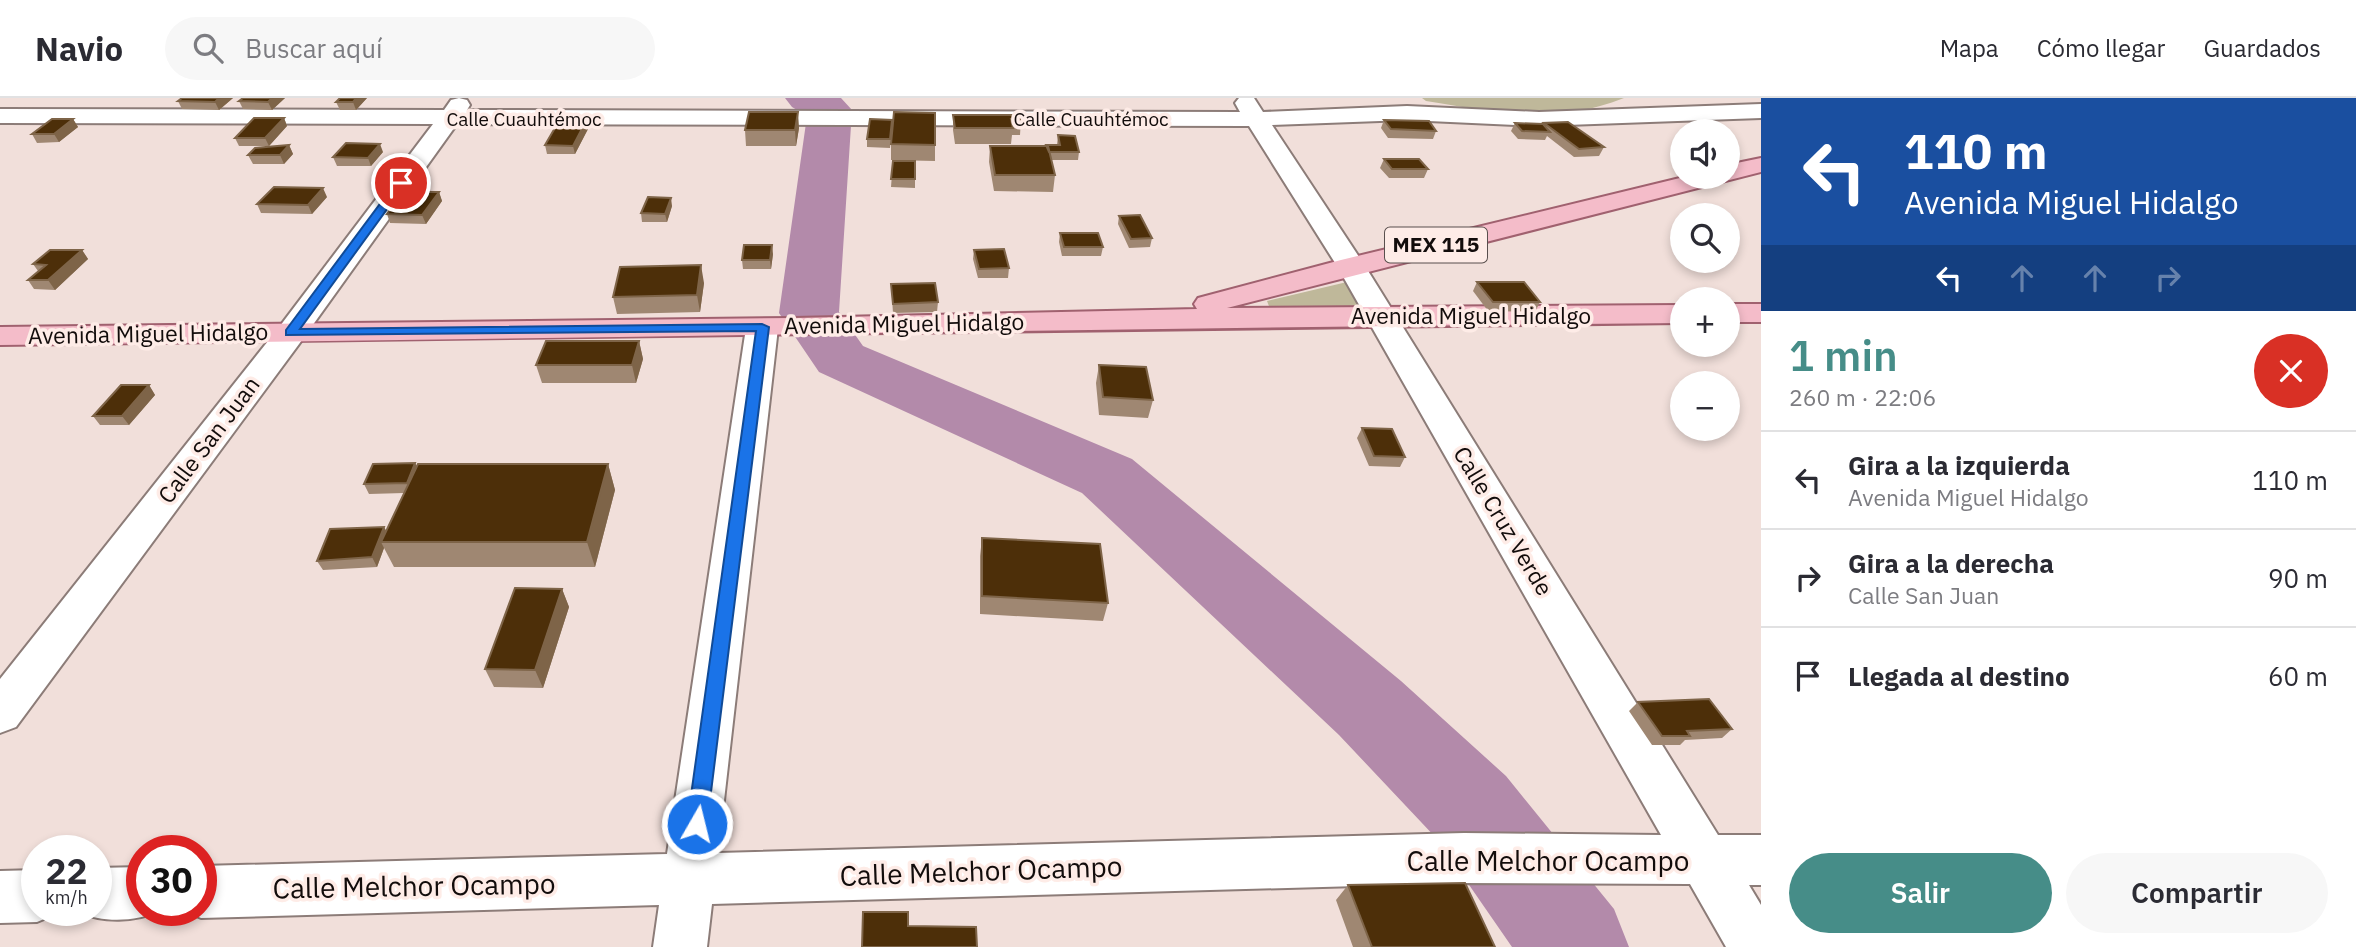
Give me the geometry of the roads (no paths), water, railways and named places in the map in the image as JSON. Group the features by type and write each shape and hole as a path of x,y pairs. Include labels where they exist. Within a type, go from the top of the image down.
{"main road":[{"path":"1740,170 1761,165"},
{"name":"MEX 115","path":"1160,318 1351,266 1670,188"},
{"path":"1740,313 1761,313"},
{"name":"Avenida Miguel Hidalgo","path":"0,336 778,327 1160,318 1670,314"}],"street":[{"path":"0,116 25,98"},
{"name":"Calle San Juan","path":"0,713 291,333 465,98"},
{"name":"Calle Cuauhtémoc","path":"0,116 820,120 1250,109 1539,119 1761,111"},
{"name":"Calle Cruz Verde","path":"1250,109 1382,317 1756,947"},
{"path":"680,947 778,327"},
{"name":"Calle Melchor Ocampo","path":"217,892 1464,858 1761,860"},
{"path":"0,897 21,896"}],"waterway":[{"path":"807,98 830,110 809,313 841,359 1107,476 1370,708 1472,808 1576,947"}]}
